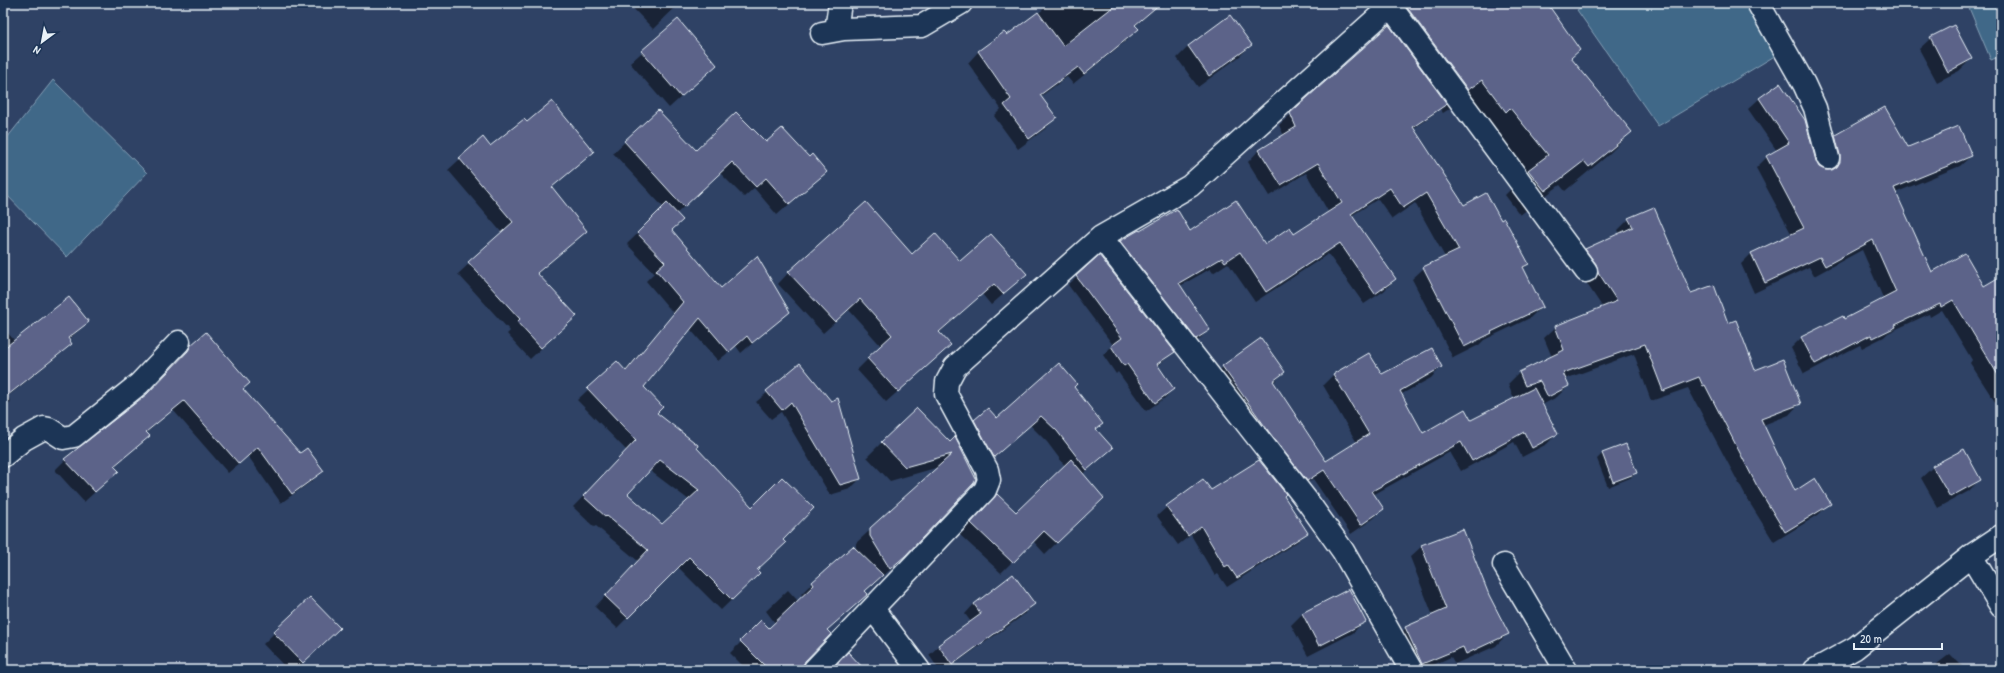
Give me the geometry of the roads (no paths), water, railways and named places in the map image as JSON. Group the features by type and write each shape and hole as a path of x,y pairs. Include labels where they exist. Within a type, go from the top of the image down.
{"street":[{"path":"840,3 829,31 893,26 922,26 961,3"},
{"path":"1758,3 1804,84 1815,108 1828,158"},
{"path":"814,670 985,490 989,480 987,470 946,394 947,382 955,367 1100,237 1190,186 1393,5 1586,271"},
{"path":"1100,237 1317,514 1343,550 1411,670"},
{"path":"3,456 24,439 44,428 49,429 63,438 74,436 138,384 179,342"},
{"path":"1815,670 1855,648 1971,556 2001,536"},
{"path":"1971,556 2001,606"},
{"path":"1504,565 1566,670"},
{"path":"872,609 919,670"}],"water":[{"path":"1588,3 1754,3 1783,51 1658,126 1577,10"},
{"path":"1967,3 2001,3 2001,56 1991,60"},
{"path":"53,80 147,173 67,257 3,191 3,143"}]}
